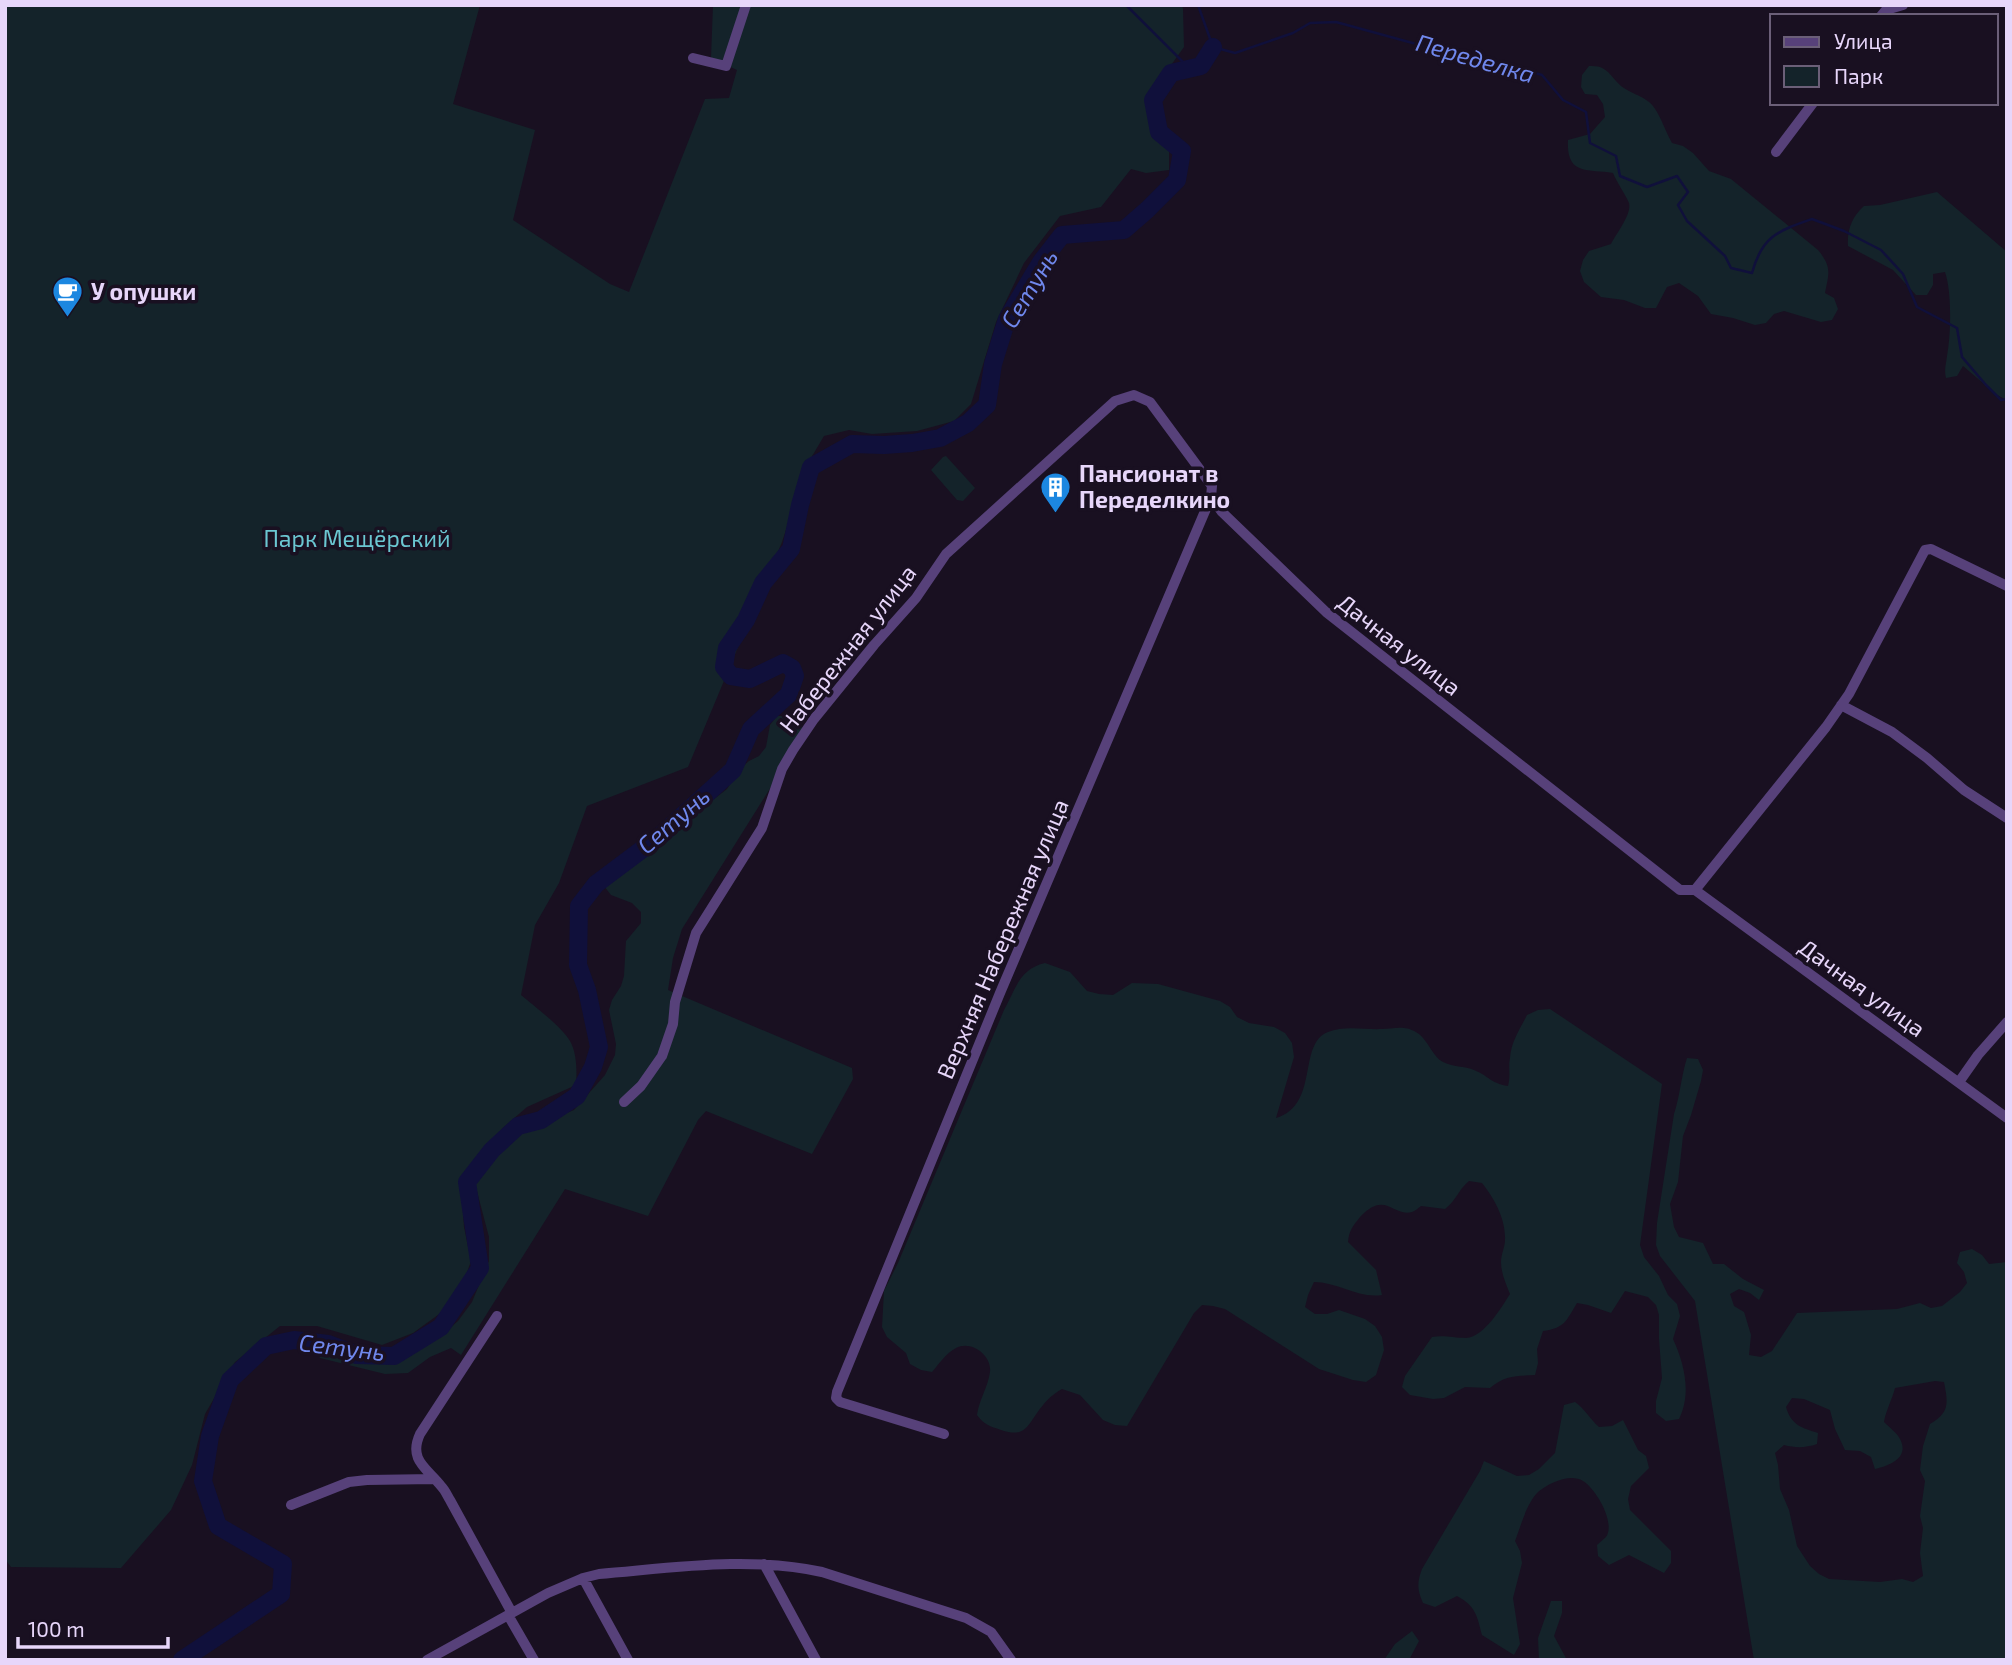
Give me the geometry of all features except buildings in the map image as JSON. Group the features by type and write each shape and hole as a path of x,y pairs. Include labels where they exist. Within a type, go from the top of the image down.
{"street":[{"path":"693,58 726,66 746,5"},
{"path":"1883,14 1886,10 1903,5"},
{"path":"1776,152 1811,105"},
{"name":"Дачная улица","path":"1134,396 1150,402 1212,486 1211,496 1222,512 1326,612 1680,890 1695,890 2007,1118"},
{"name":"Набережная улица","path":"624,1102 641,1086 662,1056 696,933 762,828 782,769 814,719 916,598 946,554 1115,401 1134,396"},
{"name":"Верхняя Набережная улица","path":"944,1434 840,1402 836,1398 836,1392 1000,993 1211,496"},
{"path":"1695,890 1841,705 1925,550 1931,549 2007,586"},
{"path":"1841,705 1892,732 1964,790 2007,818"},
{"path":"1959,1082 2007,1022"},
{"path":"497,1316 416,1442 416,1451 418,1460 440,1484 450,1500 534,1660"},
{"path":"291,1504 349,1482 433,1479"},
{"path":"427,1660 548,1593 583,1578 612,1573 728,1564 802,1567 966,1618 991,1632 1011,1660"},
{"path":"764,1564 816,1660"},
{"path":"583,1578 628,1660"}],"green space":[{"name":"Парк Мещёрский","path":"5,5 480,5 453,104 535,130 513,220 610,284 629,292 705,99 729,98 737,70 711,58 713,5 1182,5 1183,9 1184,47 1151,93 1153,132 1169,151 1169,170 1146,173 1131,169 1101,207 1060,216 1024,263 996,322 971,404 954,421 917,431 872,434 849,430 824,436 808,463 782,542 688,767 587,806 559,883 535,925 521,995 554,1023 570,1041 575,1057 576,1085 527,1107 505,1126 473,1161 462,1199 471,1261 461,1289 442,1312 413,1333 382,1345 317,1326 280,1326 235,1362 205,1414 192,1465 171,1510 121,1568 11,1567 5,1559"},
{"path":"1589,66 1603,68 1621,86 1646,99 1654,107 1672,143 1693,153 1709,171 1731,179 1818,250 1826,261 1828,270 1825,293 1834,298 1838,309 1832,320 1821,322 1784,311 1774,314 1766,323 1755,325 1711,314 1698,296 1679,283 1667,287 1656,308 1645,308 1624,300 1601,297 1584,282 1580,271 1583,260 1589,251 1611,244 1629,208 1628,200 1613,173 1580,168 1571,160 1568,152 1568,140 1590,134 1605,117 1603,104 1597,95 1585,94 1581,87 1582,75"},
{"path":"1937,192 2007,252 2007,400 1997,395 1963,366 1957,376 1946,378 1950,314 1945,272 1933,274 1933,285 1927,295 1916,295 1893,270 1848,246 1851,224 1864,206"},
{"path":"946,456 975,488 963,501 957,500 931,470"},
{"path":"777,716 790,716 800,721 803,732 801,739 682,929 673,958 668,990 852,1068 853,1079 812,1154 706,1111 698,1120 648,1216 565,1189 461,1355 451,1348 430,1357 408,1373 385,1374 320,1358 313,1348 372,1359 393,1360 440,1337 458,1321 472,1302 489,1261 489,1237 475,1184 479,1173 509,1137 574,1110 605,1075 615,1055 616,1044 609,1010 624,976 626,941 641,923 641,912 632,903 611,895 604,886 609,876 727,789 740,769 759,756 766,747 770,725"},
{"path":"1045,963 1070,972 1087,991 1113,995 1132,983 1158,984 1220,1001 1230,1007 1237,1017 1249,1023 1274,1027 1285,1033 1292,1043 1294,1057 1276,1118 1290,1111 1298,1101 1304,1088 1313,1049 1319,1039 1328,1032 1348,1028 1409,1029 1422,1037 1443,1062 1474,1070 1508,1086 1509,1062 1514,1041 1527,1015 1538,1010 1550,1009 1662,1084 1640,1245 1644,1257 1659,1276 1668,1295 1677,1304 1680,1316 1673,1339 1686,1389 1679,1419 1666,1421 1656,1413 1662,1378 1659,1315 1656,1305 1648,1297 1625,1291 1611,1313 1577,1303 1564,1323 1543,1331 1537,1349 1535,1375 1506,1378 1490,1388 1465,1387 1444,1398 1433,1399 1410,1395 1402,1387 1405,1376 1432,1337 1466,1338 1479,1333 1510,1294 1501,1266 1505,1232 1501,1217 1482,1183 1469,1181 1445,1209 1421,1206 1405,1213 1388,1206 1376,1206 1355,1223 1348,1242 1376,1270 1382,1295 1365,1295 1314,1282 1305,1307 1315,1314 1339,1310 1365,1319 1375,1326 1382,1337 1384,1350 1376,1375 1366,1382 1319,1369 1225,1309 1202,1305 1194,1313 1127,1426 1103,1420 1080,1395 1062,1389 1048,1400 1027,1427 1019,1432 1008,1432 985,1423 977,1415 990,1372 988,1360 974,1348 962,1346 949,1353 932,1372 910,1364 906,1353 887,1337 882,1327 884,1291 1015,987 1029,970"},
{"path":"1687,1058 1698,1059 1703,1070 1683,1136 1678,1182 1670,1204 1674,1227 1679,1237 1703,1243 1713,1264 1724,1264 1743,1279 1764,1290 1759,1300 1739,1289 1730,1294 1734,1306 1745,1315 1751,1335 1749,1355 1761,1357 1772,1351 1797,1313 1897,1309 1920,1303 1931,1308 1942,1306 1967,1283 1964,1272 1957,1263 1960,1252 1972,1249 1982,1255 1989,1264 2007,1262 2007,1660 1754,1660 1695,1301 1660,1256 1656,1245 1674,1114","holes":["1944,1382 1946,1406 1941,1415 1930,1424 1923,1446 1920,1470 1925,1481 1920,1516 1923,1528 1920,1553 1923,1576 1913,1582 1902,1579 1880,1582 1829,1579 1819,1574 1810,1566 1797,1546 1789,1510 1780,1489 1775,1453 1784,1445 1800,1447 1817,1444 1818,1433 1794,1422 1786,1407 1792,1398 1804,1399 1830,1410 1845,1450 1860,1451 1871,1457 1875,1469 1892,1463 1902,1451 1899,1437 1884,1422 1895,1388"]},
{"path":"1575,1402 1599,1427 1612,1426 1623,1420 1638,1450 1646,1456 1649,1468 1631,1486 1628,1499 1630,1510 1671,1551 1671,1563 1664,1573 1629,1555 1609,1565 1598,1556 1597,1545 1606,1537 1608,1523 1607,1515 1593,1491 1583,1481 1572,1478 1548,1485 1538,1492 1530,1503 1515,1541 1522,1563 1513,1598 1520,1644 1514,1655 1482,1635 1472,1608 1457,1596 1435,1607 1423,1603 1419,1578 1484,1461 1517,1476 1529,1475 1539,1469 1555,1453 1564,1405"},
{"path":"1551,1601 1562,1601 1562,1613 1554,1636 1567,1660 1539,1660 1538,1638"},
{"path":"1412,1631 1419,1641 1409,1660 1384,1660 1395,1644"}],"waterway":[{"path":"1126,5 1190,69"},
{"name":"Переделка","path":"1198,5 1213,47 1235,53 1293,33 1310,23 1336,22 1542,75 1563,100 1586,112 1590,143 1616,156 1620,176 1647,187 1677,176 1688,192 1678,205 1687,221 1725,256 1731,268 1752,273 1766,243 1790,227 1812,219 1844,231 1881,250 1903,274 1917,307 1957,328 1962,357 2001,400 2007,399"},
{"name":"Сетунь","path":"182,1660 281,1594 283,1564 218,1526 203,1481 210,1436 230,1380 266,1346 294,1340 328,1344 357,1355 394,1356 441,1327 480,1268 467,1182 492,1150 518,1126 541,1120 577,1096 593,1067 599,1047 587,990 578,965 579,906 596,884 660,836 733,770 751,729 789,694 795,676 792,668 783,663 750,679 731,676 724,667 727,648 746,620 763,583 791,549 811,467 852,444 884,445 940,438 968,423 987,405 993,364 1007,319 1041,262 1062,235 1124,230 1177,180 1182,151 1159,132 1153,100 1171,73 1201,66 1213,47"}],"place":[{"name":"У опушки","path":"68,319"},
{"name":"Пансионат в Переделкино","path":"1056,514"}]}
